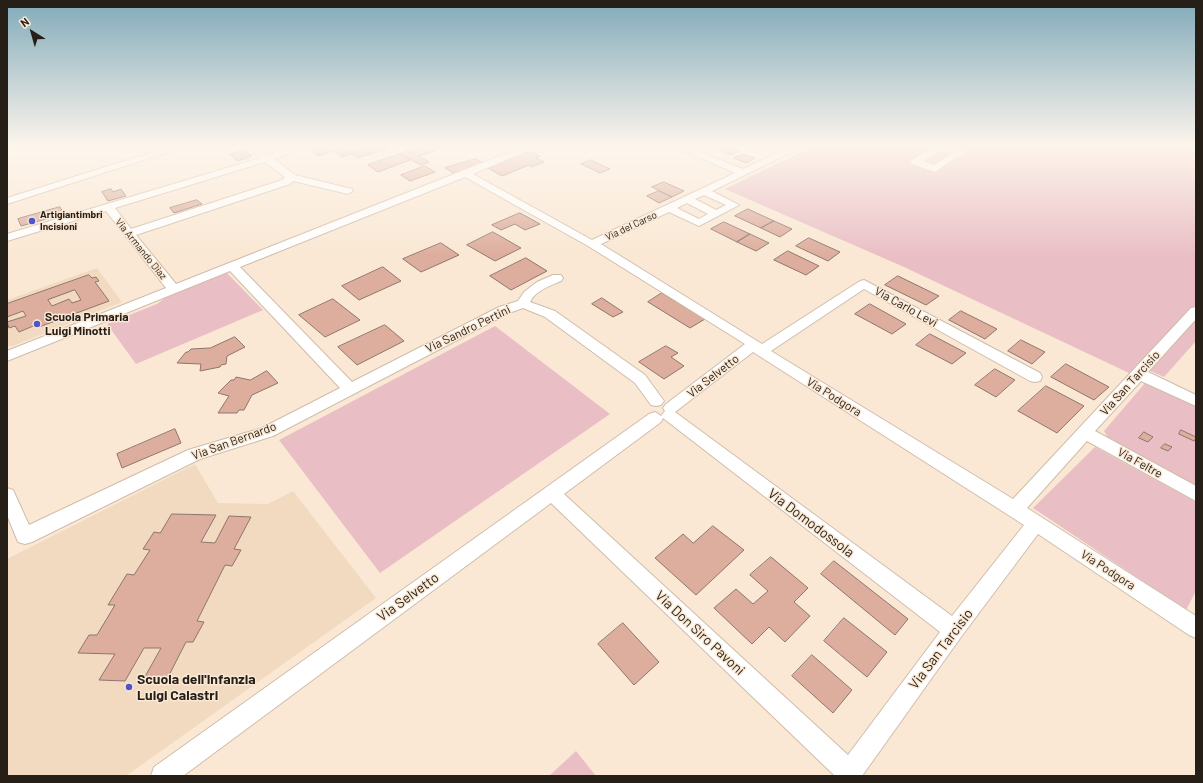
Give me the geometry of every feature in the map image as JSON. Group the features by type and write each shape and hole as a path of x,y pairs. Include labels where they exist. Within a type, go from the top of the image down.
{"street":[{"path":"7,201 66,183"},
{"path":"7,238 189,183"},
{"path":"128,234 278,183"},
{"path":"303,183 348,191"},
{"path":"7,356 444,183"},
{"name":"Via Podgora","path":"481,183 592,244 1015,509 1196,628"},
{"name":"Via del Carso","path":"592,244 722,183"},
{"path":"669,208 699,223 734,205 704,191"},
{"path":"686,199 716,214"},
{"name":"Via Armando Diaz","path":"108,207 174,290"},
{"path":"232,266 350,389"},
{"path":"523,304 525,298 532,290 557,278"},
{"name":"Via Carlo Levi","path":"757,348 864,284 1035,377"},
{"name":"Via Sandro Pertini","path":"350,389 504,310 523,304 550,314 640,379 663,411"},
{"name":"Via San Tarcisio","path":"1015,509 1196,311"},
{"name":"Via Selvetto","path":"163,776 663,411 757,348"},
{"path":"1139,374 1196,401"},
{"name":"Via San Bernardo","path":"7,495 25,536 194,454 267,432 350,389"},
{"name":"Via Domodossola","path":"663,411 954,630"},
{"name":"Via Feltre","path":"1085,433 1196,494"},
{"name":"Via Don Siro Pavoni","path":"551,493 848,775"},
{"name":"Via San Tarcisio","path":"848,775 954,630 1036,523"}],"shaded area":[{"path":"738,183 1196,183 1196,341 1164,377 1146,369 1129,373 904,267 725,189"},
{"name":"Scuola Primaria Luigi Minotti","path":"97,268 122,302 13,346 7,346 7,300"},
{"path":"226,272 263,310 136,364 107,324 157,304 165,298"},
{"path":"495,326 610,414 380,573 279,440"},
{"path":"1146,382 1196,406 1196,486 1110,441 1104,431"},
{"path":"1095,447 1196,502 1196,591 1186,610 1033,508"},
{"name":"Scuola dell'Infanzia Luigi Calastri","path":"195,464 218,503 268,504 293,491 376,598 126,776 7,776 7,559"},
{"path":"576,751 596,776 549,776"}],"building":[{"path":"665,183 684,191 672,197 652,187"},
{"path":"111,189 113,192 121,189 126,196 108,201 102,192"},
{"path":"659,191 672,197 659,203 647,196"},
{"path":"197,200 202,204 174,213 170,208"},
{"path":"60,207 64,214 21,226 18,219"},
{"path":"748,209 774,221 761,228 735,216"},
{"path":"520,213 540,224 525,230 515,224 501,230 492,225"},
{"path":"774,221 792,229 780,237 761,228"},
{"path":"724,222 750,234 737,242 711,229"},
{"path":"493,232 521,248 495,261 467,245"},
{"path":"750,234 769,243 756,251 737,242"},
{"path":"809,238 840,252 828,261 796,246"},
{"path":"441,243 459,255 421,272 403,259"},
{"path":"788,251 819,266 806,275 774,260"},
{"path":"526,258 547,271 511,290 490,276"},
{"path":"383,267 401,281 359,300 342,286"},
{"path":"89,275 92,278 96,277 99,281 95,282 109,301 39,327 38,324 19,332 15,326 9,328 7,322 26,316 23,311 7,317 7,304","holes":["75,290 81,300 72,303 69,299 52,306 48,300"]},
{"path":"898,276 939,296 926,305 885,285"},
{"path":"662,293 705,319 690,328 648,302"},
{"path":"602,298 623,312 613,317 592,304"},
{"path":"333,299 360,320 325,337 299,315"},
{"path":"870,304 906,324 892,334 855,314"},
{"path":"961,311 997,329 985,339 949,320"},
{"path":"385,325 404,341 357,365 338,347"},
{"path":"930,334 966,353 952,364 916,345"},
{"path":"235,337 245,347 227,356 226,364 221,365 220,367 200,371 201,364 177,363 186,352 191,349 210,348"},
{"path":"1021,340 1045,352 1032,364 1008,351"},
{"path":"666,346 678,353 671,357 684,366 664,379 639,362"},
{"path":"1066,364 1109,387 1094,400 1051,377"},
{"path":"995,369 1015,380 996,397 975,385"},
{"path":"267,371 278,383 252,395 244,410 239,410 237,413 218,413 229,396 218,393 231,380 234,380 236,377 250,380"},
{"path":"1046,386 1084,406 1057,433 1018,411"},
{"path":"175,429 181,443 122,468 117,454"},
{"path":"1181,430 1196,437 1194,441 1179,434"},
{"path":"1144,432 1153,437 1148,442 1139,438"},
{"path":"1165,444 1172,447 1168,451 1161,448"},
{"path":"172,514 216,515 201,542 215,543 229,516 251,517 234,549 241,550 232,566 225,565 197,621 204,622 193,642 186,642 165,683 142,682 161,648 144,648 125,681 99,680 115,654 78,653 89,635 97,635 115,605 108,605 127,574 134,575 150,550 143,549 154,532 160,533"},
{"path":"713,526 744,550 696,595 655,558 683,534 693,543"},
{"path":"771,557 808,588 794,602 810,616 785,642 769,627 752,644 714,608 736,589 753,604 768,591 750,575"},
{"path":"834,561 908,619 895,635 821,574"},
{"path":"844,618 887,652 867,677 824,641"},
{"path":"623,623 659,662 634,685 598,644"},
{"path":"812,655 852,690 833,713 792,676"}],"place":[{"name":"Artigiantimbri Incisioni","path":"32,221"},
{"name":"Scuola Primaria Luigi Minotti","path":"37,324"},
{"name":"Scuola dell'Infanzia Luigi Calastri","path":"129,687"}]}
